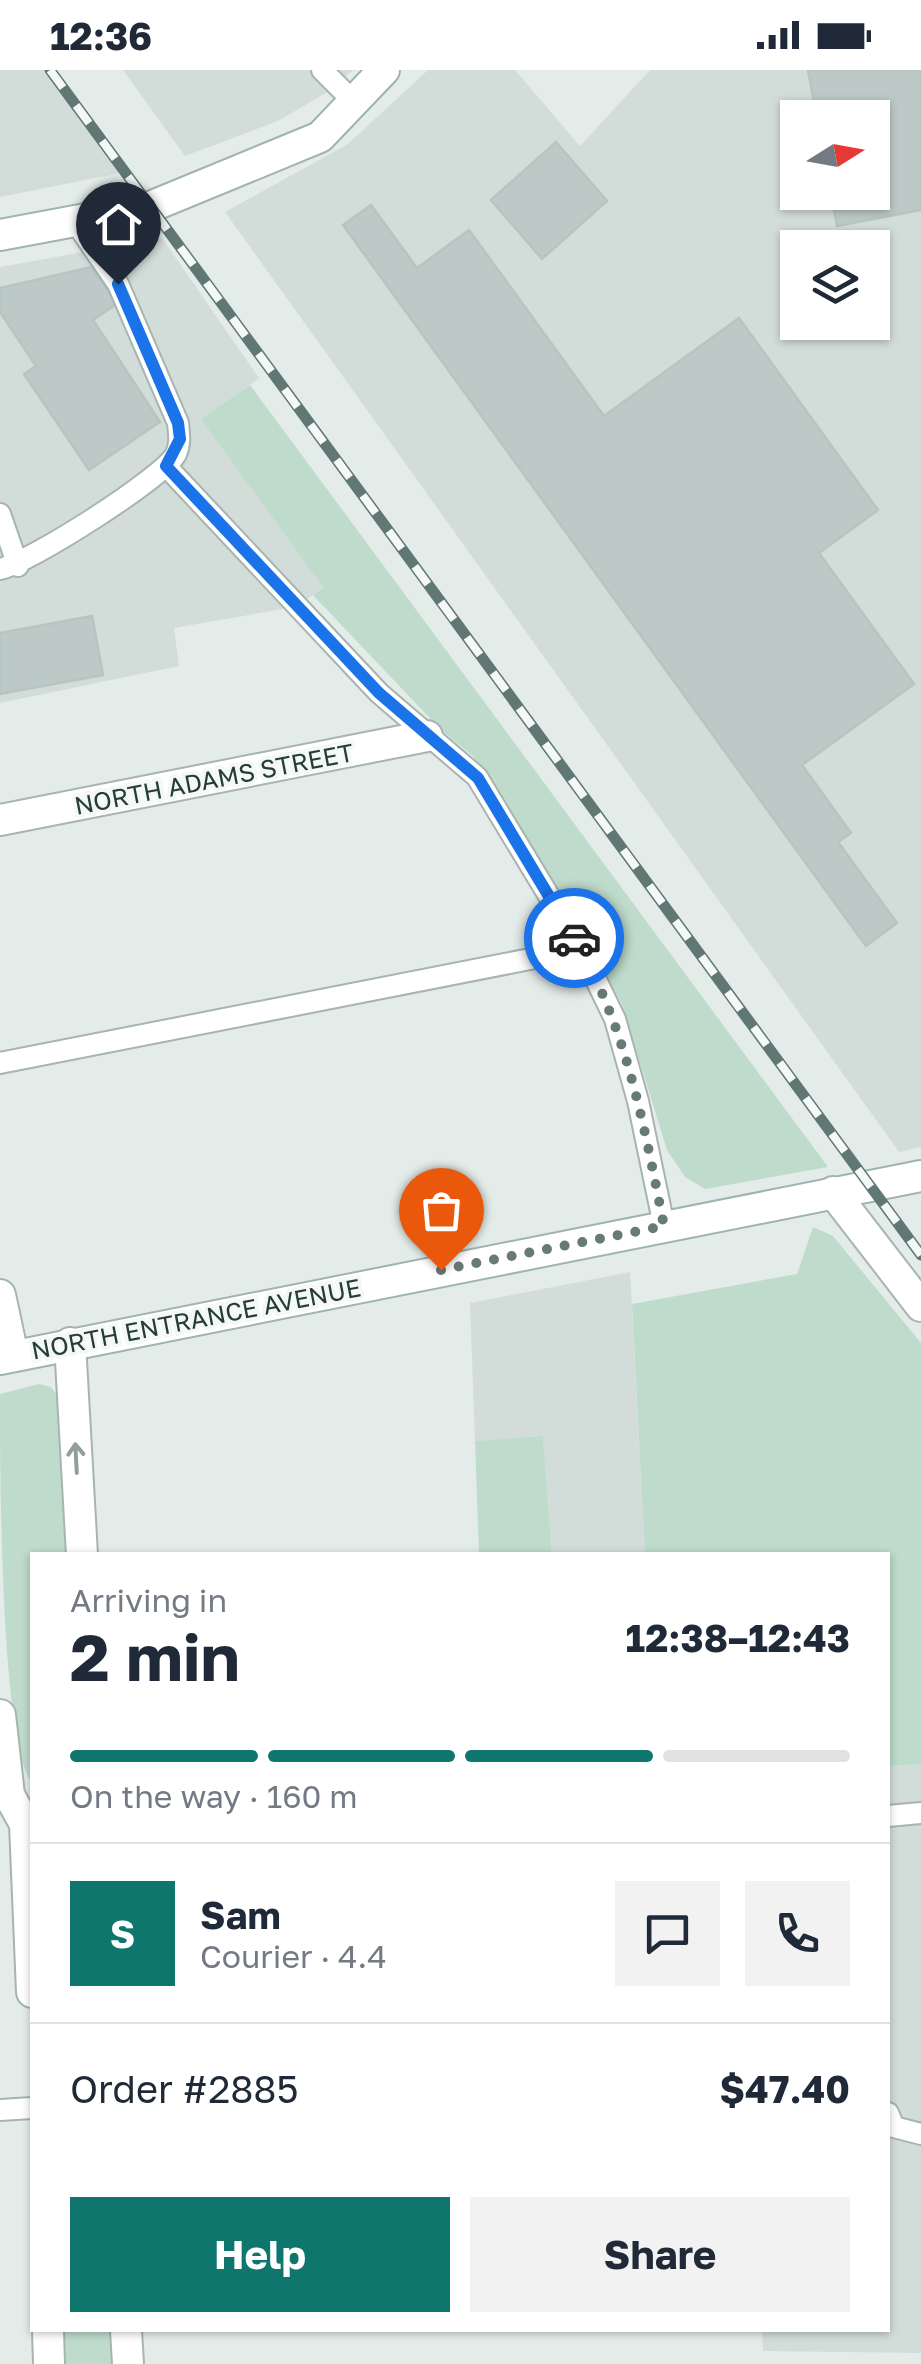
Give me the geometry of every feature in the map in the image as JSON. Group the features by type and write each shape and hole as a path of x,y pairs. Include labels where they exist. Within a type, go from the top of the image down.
{"street":[{"path":"0,235 150,207 320,137 384,70"},
{"name":"NORTH ADAMS STREET","path":"0,820 427,736"},
{"name":"NORTH ENTRANCE AVENUE","path":"6,1357 921,1176"},
{"path":"833,1192 921,1306"},
{"path":"0,1294 6,1357"},
{"path":"70,1343 82,1552"},
{"path":"0,1715 14,1794 25,1824 30,1944"},
{"path":"48,2332 49,2364"},
{"path":"126,2332 128,2364"}],"lane":[{"path":"322,70 354,102"},
{"path":"0,514 9,568 166,466 180,439 178,423 118,284 74,220"},
{"path":"166,466 321,634 427,736 478,778 580,949 615,1019 638,1100 664,1226"},
{"path":"0,1064 580,949"},
{"path":"890,1816 921,1813"},
{"path":"0,2110 30,2108"},
{"path":"890,2117 894,2127 921,2134"}],"shaded area":[{"path":"0,70 43,70 120,173 0,197"},
{"path":"123,70 353,70 326,93 278,121 185,156"},
{"path":"428,70 515,70 580,146 650,70 921,70 921,1147 899,1152 225,212 348,144"},
{"path":"162,238 259,378 202,419 325,588 294,607 174,628 179,666 0,703 0,267"},
{"path":"630,1272 645,1552 552,1552 543,1436 475,1441 470,1303"},
{"path":"921,1764 921,2353 763,2351 762,2332 890,2332 890,1766"}],"green space":[{"path":"250,385 828,1167 705,1189 685,1177 667,1150 622,1004 510,810 473,756 441,730 313,595 324,588 201,419"},
{"path":"813,1227 833,1236 921,1343 921,1764 890,1766 890,1552 645,1552 632,1304 797,1274"},
{"path":"39,1384 51,1387 64,1405 74,1552 30,1552 30,1778 21,1758 8,1660 0,1394"},
{"path":"543,1436 552,1552 479,1552 475,1441"},
{"path":"59,2332 118,2332 119,2364 61,2364"}],"building":[{"path":"808,70 921,70 921,210 837,226 834,210 890,210 890,100 814,100"},
{"path":"556,142 607,201 542,259 491,200"},
{"path":"371,205 417,268 469,230 604,416 739,318 878,510 819,553 914,684 802,765 851,833 838,842 897,923 866,946 343,225"},
{"path":"92,267 117,304 93,320 160,422 89,470 24,374 36,366 0,312 0,288"},
{"path":"92,616 103,675 0,694 0,633"}],"railway":[{"path":"50,70 921,1255"}],"way so far":[{"path":"441,1270 664,1226 638,1100 615,1019 574,938"}],"route":[{"path":"118,284 178,423 180,439 176,454 166,466 379,693 478,778 574,938"}]}
